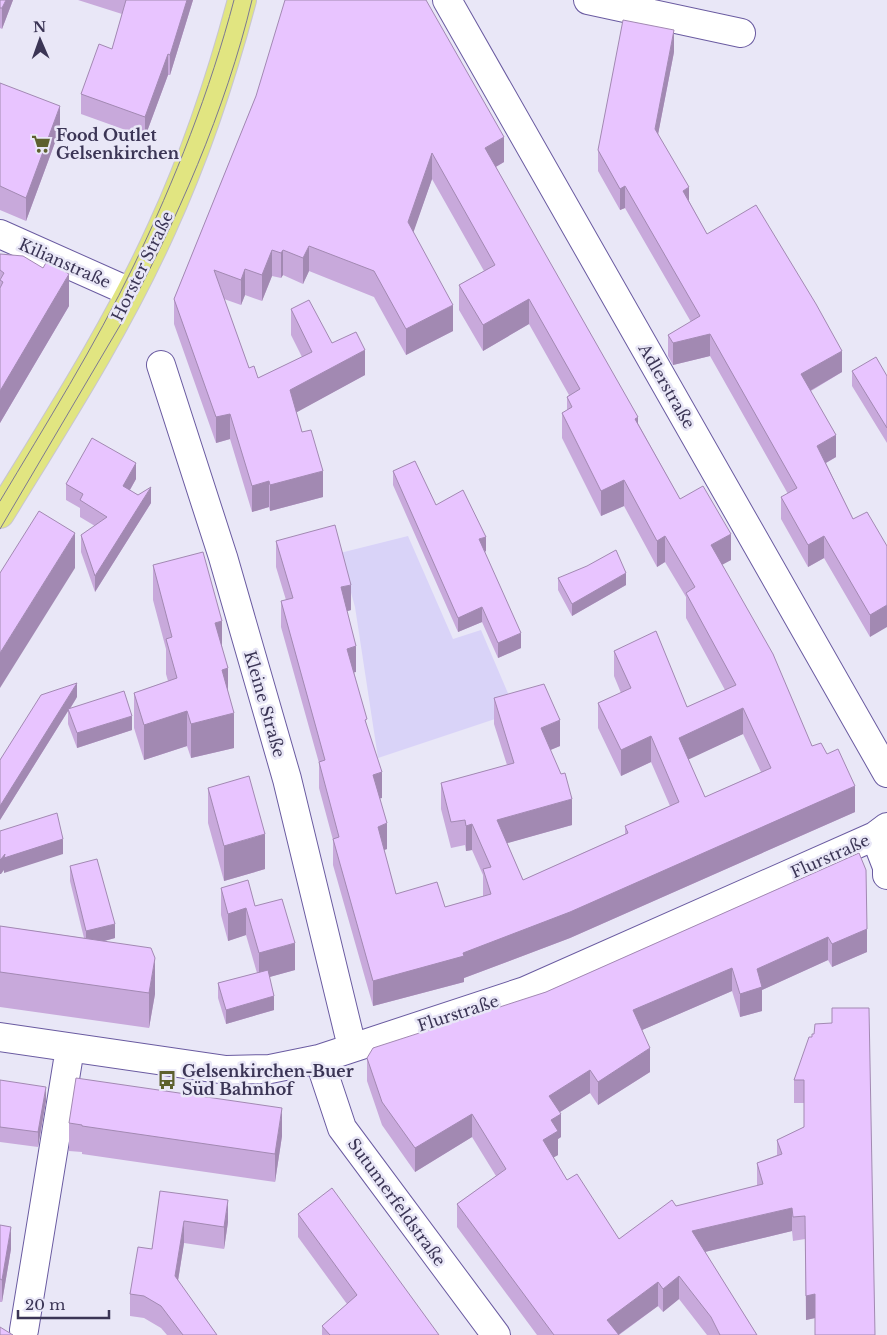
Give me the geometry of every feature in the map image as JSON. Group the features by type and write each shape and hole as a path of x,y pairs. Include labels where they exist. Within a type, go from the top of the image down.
{"main road":[{"name":"Horster Straße","path":"4,499 112,328 161,230 188,169 211,107 242,0"}],"street":[{"name":"Adlerstraße","path":"447,0 887,773"},
{"path":"588,0 741,33"},
{"name":"Kilianstraße","path":"0,234 130,292"},
{"name":"Kleine Straße","path":"161,365 223,557 287,778 352,1047"},
{"path":"881,832 887,875"},
{"name":"Flurstraße","path":"0,1037 226,1070 270,1069 319,1059 525,991 881,832"},
{"path":"24,1330 70,1048"},
{"name":"Sutumerfeldstraße","path":"319,1059 342,1128 496,1335"}],"shaded area":[{"path":"408,536 453,639 481,630 516,712 378,758 355,607 340,553"}],"building":[{"path":"0,0 6,0 2,8 0,8"},
{"path":"126,0 187,0 170,55 168,54 145,117 81,94 99,44 112,49"},
{"path":"285,0 426,0 504,137 485,148 638,417 635,419 680,499 703,486 731,534 711,545 773,654 812,746 821,743 827,754 838,749 855,786 570,912 463,953 464,956 373,981 333,839 339,837 319,762 325,760 281,601 293,598 276,541 335,525 351,585 341,587 356,646 347,649 367,719 365,720 382,772 373,775 387,823 378,827 396,894 437,882 445,907 491,894 483,869 491,867 472,824 466,826 465,820 451,822 441,783 514,763 494,698 544,684 560,720 541,728 561,774 565,773 572,799 497,820 523,880 628,833 625,826 679,802 651,736 621,750 598,703 631,688 614,651 656,631 687,707 736,685 686,593 695,587 665,536 657,541 624,480 601,491 562,413 572,407 567,397 580,389 529,299 483,325 459,285 495,265 432,153 408,222 453,305 406,329 374,271 309,246 303,258 283,250 281,253 272,250 262,275 245,269 241,280 214,270 249,368 254,366 258,378 312,352 291,309 309,300 332,343 356,332 365,350 290,390 302,432 311,430 323,471 270,485 269,481 252,486 230,414 216,417 174,299 256,96","holes":["743,708 771,768 705,797 679,738"]},
{"path":"623,20 674,30 655,129 689,187 683,191 707,234 756,205 842,351 801,374 836,435 817,446 853,519 867,512 887,546 887,605 870,615 824,536 808,545 781,497 797,488 710,334 673,343 668,335 700,316 625,186 620,189 598,150"},
{"path":"0,83 60,106 26,198 0,186"},
{"path":"0,254 23,256 43,268 47,261 69,274 0,391 0,288 3,282 0,280 4,273 0,270"},
{"path":"876,357 887,376 887,428 852,371"},
{"path":"92,438 136,463 123,486 138,495 151,487 95,576 81,535 107,517 80,500 83,494 66,484"},
{"path":"415,461 436,505 463,490 486,537 479,539 521,633 498,643 482,607 458,618 393,471"},
{"path":"39,511 75,533 0,653 0,573"},
{"path":"616,550 626,573 572,604 558,578 587,566"},
{"path":"203,552 222,621 215,623 228,668 222,670 234,713 191,724 187,711 144,725 134,693 177,678 166,639 172,637 153,565"},
{"path":"77,683 0,806 0,760 41,695"},
{"path":"124,691 132,716 77,733 68,709"},
{"path":"249,776 265,834 224,846 208,788"},
{"path":"57,813 63,839 4,858 5,854 0,860 0,831"},
{"path":"859,853 866,870 867,929 832,944 828,937 757,969 762,987 740,994 732,968 633,1010 650,1048 598,1082 590,1070 549,1096 561,1114 551,1120 558,1131 543,1140 567,1180 577,1174 619,1239 672,1200 676,1206 763,1184 757,1163 782,1154 777,1140 804,1127 804,1080 794,1080 809,1037 812,1037 812,1034 814,1034 815,1024 832,1023 832,1008 869,1008 875,1335 815,1335 815,1294 806,1296 805,1216 793,1217 792,1208 692,1231 757,1335 720,1335 711,1317 679,1276 663,1289 658,1282 607,1320 619,1335 554,1335 457,1204 506,1169 472,1114 415,1148 382,1102 367,1058 373,1048 546,992"},
{"path":"97,859 115,924 86,931 70,866"},
{"path":"248,880 255,906 282,899 295,943 259,953 246,908 228,914 221,888"},
{"path":"0,926 151,948 155,958 149,993 0,972"},
{"path":"268,970 274,996 226,1010 218,983"},
{"path":"76,1078 282,1108 275,1154 69,1123"},
{"path":"0,1080 46,1087 38,1132 0,1127"},
{"path":"332,1188 439,1335 330,1335 322,1326 357,1295 298,1214"},
{"path":"160,1191 228,1200 224,1227 184,1221 175,1276 217,1335 183,1335 161,1306 144,1296 130,1294 138,1247 152,1249"},
{"path":"0,1225 11,1227 2,1280 0,1279"},
{"path":"0,1327 13,1335 0,1335"}],"tram line":[{"path":"0,501 87,355 119,295 164,201 203,101 234,0"},
{"path":"0,529 122,322 161,245 198,165 214,124 252,0"}],"place":[{"name":"Food Outlet Gelsenkirchen","path":"41,144"},
{"name":"Gelsenkirchen-Buer Süd Bahnhof","path":"167,1080"}]}
